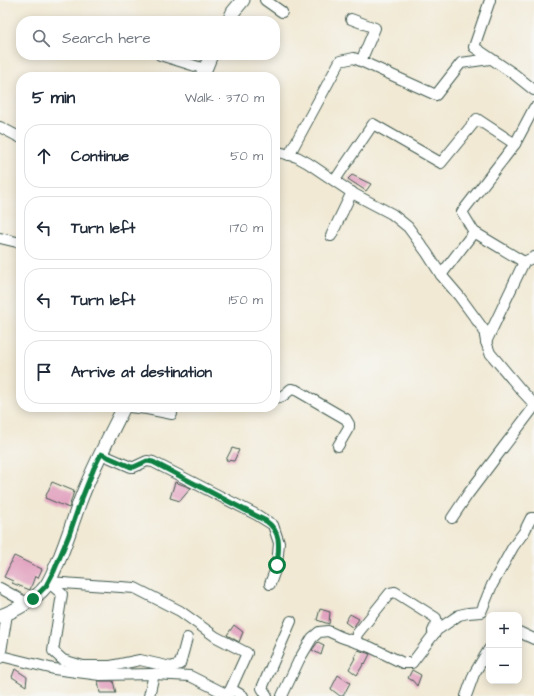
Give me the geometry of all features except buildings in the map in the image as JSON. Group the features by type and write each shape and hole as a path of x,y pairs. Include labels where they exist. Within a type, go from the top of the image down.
{"main road":[{"path":"231,16 243,0"},
{"path":"204,72 209,60"},
{"path":"4,615 33,599 46,586 69,535 94,468 122,412"}],"street":[{"path":"265,0 282,12"},
{"path":"490,0 474,47 514,74 534,90"},
{"path":"351,19 375,28 361,61"},
{"path":"289,155 340,61 354,58 436,95 461,62 490,59"},
{"path":"172,60 202,72"},
{"path":"524,262 474,232 462,212 515,144 534,108"},
{"path":"335,180 373,124 441,163 477,119 515,144"},
{"path":"0,127 16,135"},
{"path":"280,152 297,157 308,163 352,192 392,214 408,227 441,275 459,296 484,330 490,353 534,404"},
{"path":"331,236 352,192"},
{"path":"441,275 474,232"},
{"path":"0,238 16,242"},
{"path":"486,342 524,262 534,257"},
{"path":"280,397 291,389 296,390 346,420 349,424 338,446"},
{"path":"452,518 468,494 534,407"},
{"path":"162,412 172,414"},
{"path":"101,454 131,467 147,461 153,462 257,515 273,525 279,543 277,565 270,584"},
{"path":"282,696 299,660 312,638 319,632 328,631 370,647 403,662 412,663 435,633 459,615 468,613 485,614 492,585 531,518 534,518"},
{"path":"48,582 62,594 53,650 63,660 83,666 111,666 140,660 170,667 180,664 187,638"},
{"path":"4,615 0,657 54,669 100,675 154,674 190,676 228,696 247,652 216,637 180,611 135,588 48,582"},
{"path":"0,588 27,603"},
{"path":"355,642 357,634 390,593 395,592 436,618 438,623 433,631 435,633"},
{"path":"267,696 262,688 291,621"},
{"path":"522,633 534,639"},
{"path":"466,696 474,674 486,654"},
{"path":"149,696 154,674"},
{"path":"231,689 243,696"}],"shaded area":[{"path":"12,555 44,568 40,578 30,591 4,579 3,577"}],"route":[{"path":"33,599 46,586 54,571 94,468 101,454 131,467 147,461 153,462 257,515 273,525 279,543 277,565"}]}
